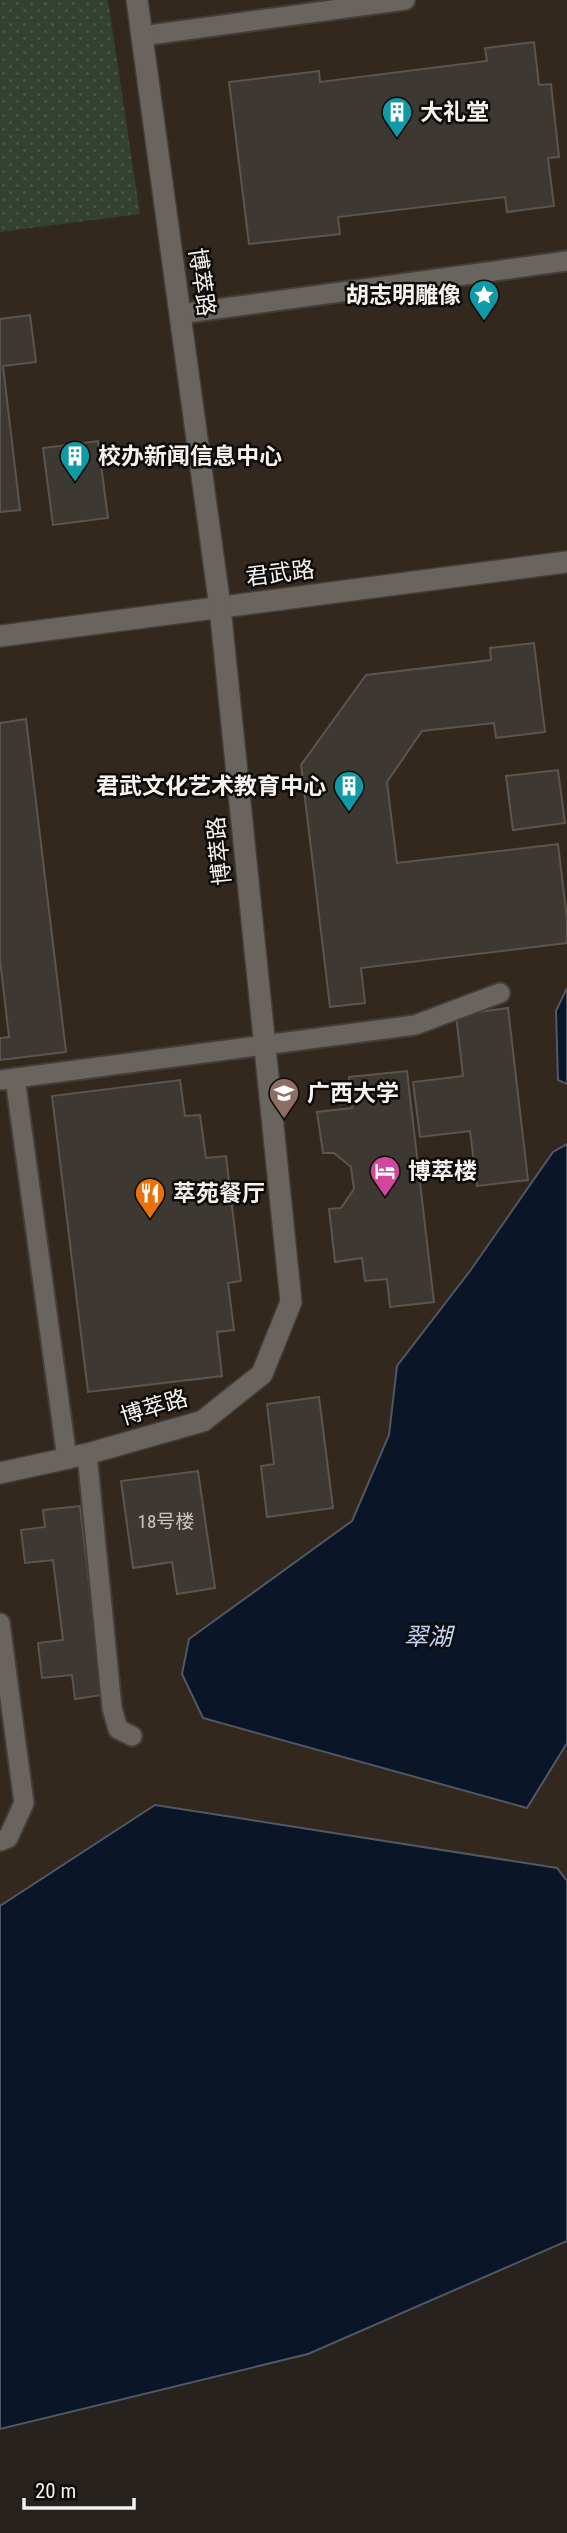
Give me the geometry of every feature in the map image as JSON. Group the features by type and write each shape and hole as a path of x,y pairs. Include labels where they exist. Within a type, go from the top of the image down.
{"street":[{"name":"博萃路","path":"0,1473 77,1457 202,1421 262,1374 291,1302 220,607 137,0"},
{"name":"君武路","path":"0,636 567,562"}],"lane":[{"path":"142,36 405,0"},
{"path":"180,314 567,261"},
{"path":"132,1736 118,1729 112,1709 77,1457 7,1079 415,1025 500,993"},
{"path":"0,1623 24,1803 8,1839 0,1840"}],"shaded area":[{"name":"广西大学","path":"0,0 567,0 567,2241 308,2354 0,2429"}],"green space":[{"path":"0,0 108,0 140,214 0,232"}],"water":[{"path":"567,988 567,1084 558,1080 556,1011"},
{"name":"翠湖","path":"567,1144 567,1743 527,1808 203,1718 182,1674 189,1639 352,1521 389,1435 397,1366 470,1271 553,1152"},
{"path":"155,1805 557,1868 567,1881 567,2241 308,2354 0,2429 0,1906"}],"building":[{"name":"大礼堂","path":"534,42 539,85 551,84 559,157 548,158 554,206 507,212 505,197 338,217 340,234 249,244 229,82 319,71 320,82 487,61 485,48"},
{"path":"30,315 36,362 3,366 20,510 0,512 0,319"},
{"name":"校办新闻信息中心","path":"98,441 108,518 53,525 43,448"},
{"name":"君武文化艺术教育中心","path":"534,643 545,732 496,738 494,723 422,731 387,782 397,863 558,844 567,919 567,943 361,968 365,1003 330,1007 301,765 366,675 491,660 490,648"},
{"path":"26,719 66,1052 0,1060 0,1038 9,1037 0,960 0,723"},
{"path":"558,770 565,823 513,830 506,776"},
{"path":"508,1008 528,1180 477,1186 470,1131 420,1137 413,1082 463,1076 456,1015"},
{"name":"博萃楼","path":"407,1071 434,1302 390,1307 387,1279 365,1281 362,1258 335,1262 329,1209 341,1208 354,1189 351,1167 334,1153 323,1153 317,1112 352,1108 349,1077"},
{"name":"萃苑餐厅","path":"180,1080 185,1116 200,1115 206,1158 226,1156 241,1281 228,1283 234,1330 217,1332 222,1376 88,1392 52,1096"},
{"path":"319,1397 333,1508 267,1517 261,1466 274,1464 267,1404"},
{"path":"198,1471 215,1588 177,1594 172,1562 133,1568 121,1481"},
{"path":"80,1506 102,1695 75,1699 72,1675 42,1678 38,1643 63,1640 53,1560 25,1563 21,1530 45,1527 43,1510"}],"place":[{"name":"大礼堂","path":"397,139"},
{"name":"胡志明雕像","path":"484,322"},
{"name":"校办新闻信息中心","path":"75,483"},
{"name":"君武文化艺术教育中心","path":"349,813"},
{"name":"广西大学","path":"284,1120"},
{"name":"博萃楼","path":"385,1198"},
{"name":"萃苑餐厅","path":"150,1220"}]}
